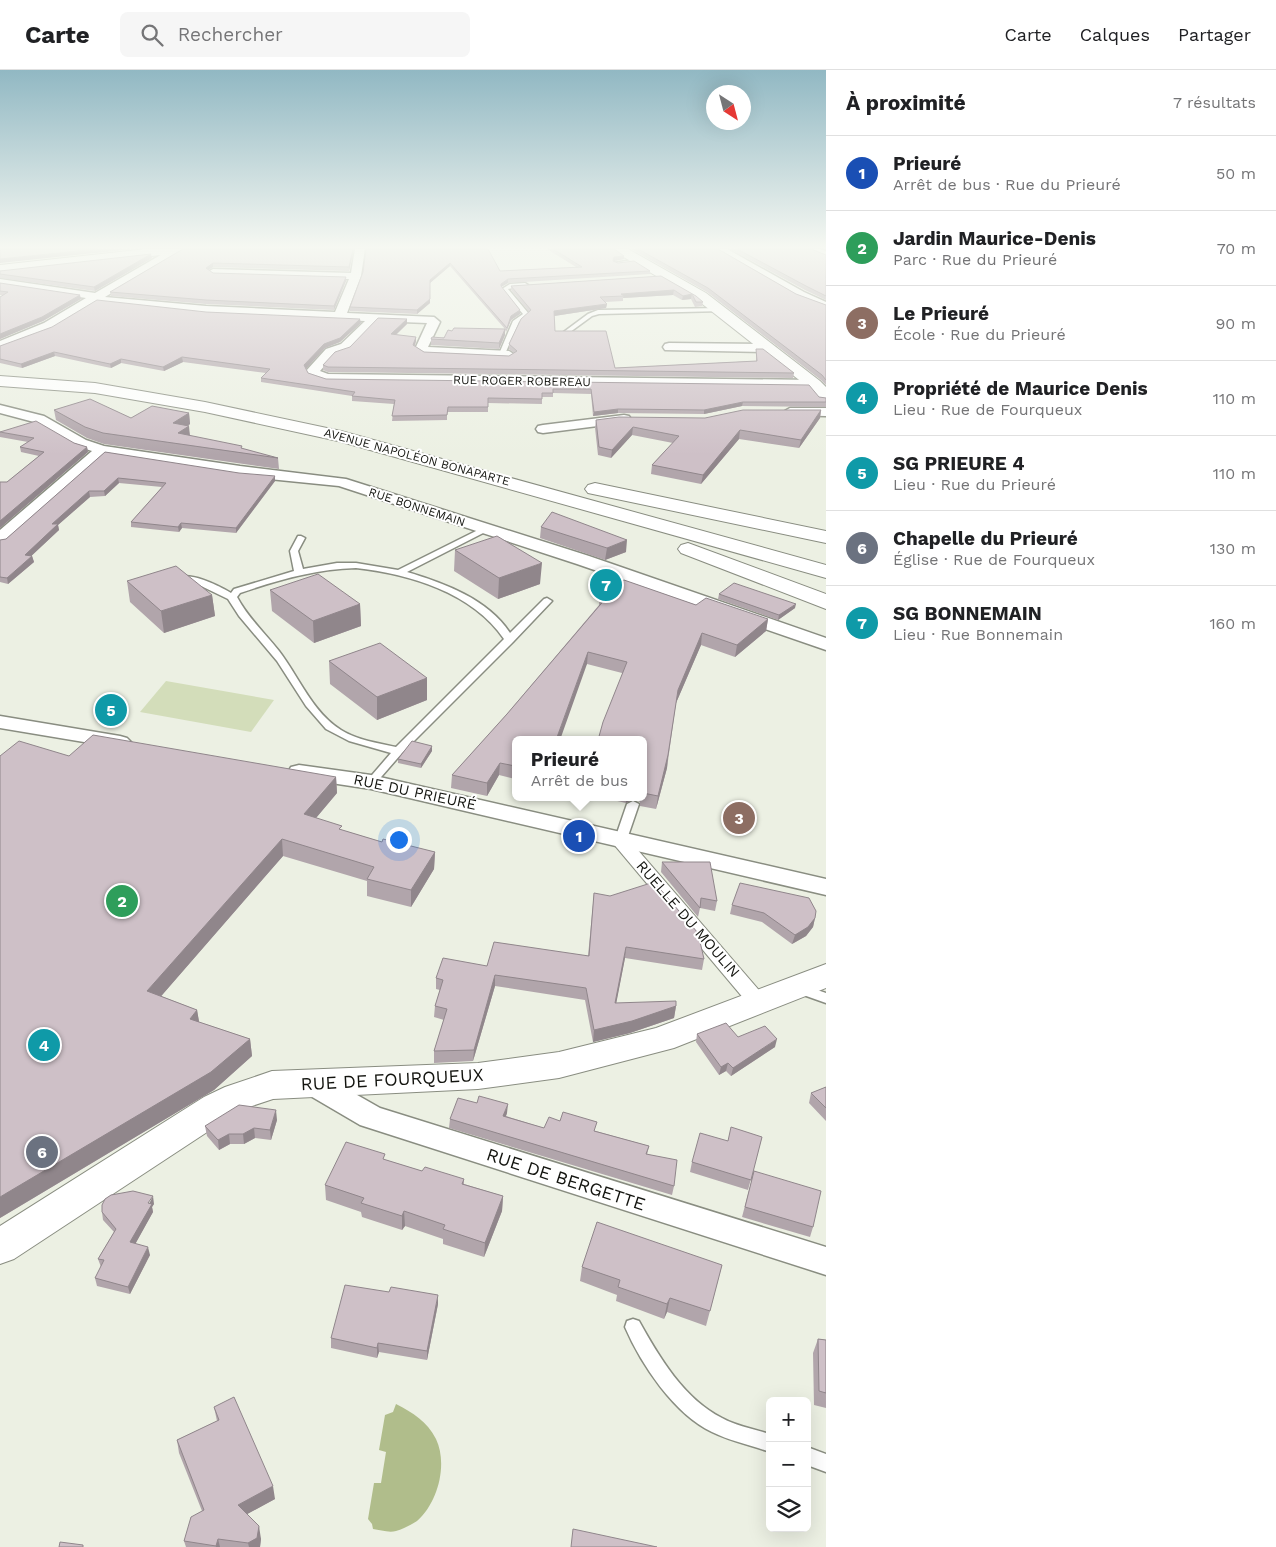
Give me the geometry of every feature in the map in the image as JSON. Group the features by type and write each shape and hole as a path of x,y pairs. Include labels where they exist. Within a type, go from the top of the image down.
{"main road":[{"path":"731,318 814,384 826,396"},
{"name":"AVENUE NAPOLÉON BONAPARTE","path":"0,376 144,390 283,414 352,430 826,563"},
{"name":"AVENUE NAPOLÉON BONAPARTE","path":"0,381 95,388 272,420 341,436 826,572"},
{"path":"531,480 547,478 614,494 826,537"},
{"path":"599,508 620,523 826,602"},
{"path":"805,594 826,607"},
{"name":"RUE DE FOURQUEUX","path":"0,1247 217,1107 237,1097 272,1085 478,1076 559,1065 662,1039 757,1001 817,981"}],"street":[{"path":"0,344 48,326 62,318"},
{"path":"355,318 434,322 421,349 424,351 506,354"},
{"name":"RUE ROGER ROBEREAU","path":"373,319 345,347 328,354 313,371 314,373 326,378 814,384"},
{"path":"669,347 770,348"},
{"name":"RUE BONNEMAIN","path":"0,409 39,419 81,443 102,450 240,471 341,482 487,529 826,644"},
{"path":"780,412 826,412"},
{"path":"543,429 618,419 641,419"},
{"path":"0,538 102,450"},
{"path":"0,722 136,745"},
{"name":"RUE DU PRIEURÉ","path":"281,769 371,782 826,887"},
{"name":"RUELLE DU MOULIN","path":"619,838 757,1001"},
{"name":"RUE DE BERGETTE","path":"312,1083 370,1117 826,1262"}],"lane":[{"path":"506,354 516,320 519,318"},
{"path":"564,334 586,318"},
{"path":"398,573 487,529"},
{"path":"299,572 294,551 301,538"},
{"path":"232,597 237,591 299,572 339,566 384,569 446,589 492,618 500,625 510,640"},
{"path":"170,578 190,579 206,584 232,597 256,632 280,659 302,694 331,729 363,743 398,751"},
{"path":"371,782 398,751 547,602"},
{"path":"619,838 633,804"},
{"path":"633,1327 665,1378 690,1405 712,1423 767,1442"},
{"path":"811,1457 826,1463"}],"shaded area":[{"path":"166,681 274,700 251,732 140,712"},
{"path":"396,1404 419,1418 428,1427 436,1439 439,1449 441,1471 439,1483 431,1504 417,1521 407,1527 387,1532 373,1529 368,1519 374,1483 381,1483 386,1452 379,1450 385,1415 393,1412"}],"building":[{"path":"0,318 40,318 0,334"},
{"path":"67,318 360,319 340,338 324,344 304,365 308,373 326,379 809,385 819,397 826,398 826,402 743,402 704,410 618,409 594,412 591,389 553,389 553,393 542,393 542,399 488,398 488,407 448,407 447,415 392,416 395,400 352,396 355,392 261,378 270,369 182,357 163,367 121,359 110,364 54,352 21,364 0,359 0,346 52,327"},
{"path":"378,318 407,319 391,334 416,337 413,345 424,352 509,356 517,351 509,344 521,319 554,318 555,331 606,331 615,368 757,361 756,349 763,349 794,373 328,367 323,365 335,352 350,347"},
{"path":"498,318 510,318 507,328"},
{"path":"747,318 826,318 826,380"},
{"path":"454,328 505,329 499,343 431,339 432,337 444,338 448,330 452,331"},
{"path":"90,399 131,418 152,406 189,413 173,423 189,426 178,433 242,446 241,448 278,458 103,433 85,427 54,410"},
{"path":"743,410 821,410 801,440 740,430 703,475 652,465 679,436 633,427 612,450 599,447 596,420 619,417 705,418"},
{"path":"36,421 74,443 87,447 0,521 0,482 7,482 44,452 20,447 34,438 0,432"},
{"path":"105,452 239,473 275,476 236,528 181,523 178,527 131,522 166,483 118,478 104,491 89,491 52,524 58,524 25,555 32,556 7,578 0,577 0,540 6,539"},
{"path":"552,512 627,540 607,548 541,527"},
{"path":"497,536 542,563 499,578 455,550"},
{"path":"176,566 212,595 161,611 127,581"},
{"path":"318,574 360,604 313,621 270,590"},
{"path":"624,580 696,605 706,598 768,619 737,645 702,633 678,690 668,755 658,796 647,794 647,736 599,736 627,662 588,652 557,736 512,736 512,765 500,763 487,783 452,775 606,598 600,596"},
{"path":"734,583 796,604 779,615 719,594"},
{"path":"380,643 427,678 377,697 329,661"},
{"path":"93,735 336,777 304,814 342,826 339,829 382,842 383,839 435,852 411,890 367,879 374,867 282,839 147,991 197,1010 190,1019 250,1039 211,1072 0,1197 0,756 19,741 69,756"},
{"path":"412,741 432,746 421,764 398,759"},
{"path":"662,862 710,862 717,901 701,898 700,908"},
{"path":"654,882 698,933 704,959 626,947 615,1003 676,1001 676,1006 632,1021 594,1030 586,988 495,975 474,1050 434,1051 447,1009 435,1006 443,980 436,978 443,958 487,966 494,942 589,956 594,893 610,896"},
{"path":"740,883 809,898 816,911 815,918 808,927 795,935 764,913 732,905"},
{"path":"726,1023 738,1037 765,1026 777,1039 733,1068 728,1063 721,1067 697,1034"},
{"path":"826,1087 826,1108 811,1093"},
{"path":"479,1096 508,1104 503,1116 544,1128 549,1117 560,1121 563,1112 597,1122 594,1131 649,1146 646,1154 677,1160 674,1186 450,1119 458,1098 477,1103"},
{"path":"239,1105 276,1110 270,1130 254,1128 243,1134 229,1134 218,1140 205,1126"},
{"path":"731,1127 762,1137 751,1180 692,1162 700,1133 728,1141"},
{"path":"346,1142 385,1154 383,1159 422,1171 425,1167 464,1179 462,1184 503,1196 485,1243 443,1229 445,1225 404,1211 402,1216 361,1203 364,1198 325,1185"},
{"path":"754,1171 821,1191 813,1227 745,1207"},
{"path":"133,1191 153,1196 148,1203 152,1204 130,1242 148,1247 128,1287 95,1278 104,1260 98,1259 116,1229 102,1212 102,1205 105,1199 111,1195"},
{"path":"597,1222 722,1265 710,1311 670,1298 667,1304 618,1287 620,1280 582,1267"},
{"path":"345,1285 389,1292 391,1287 438,1295 427,1351 378,1343 377,1348 331,1338"},
{"path":"818,1339 826,1340 826,1393 819,1391"},
{"path":"234,1397 273,1486 238,1505 259,1526 257,1538 248,1543 218,1539 216,1546 184,1541 191,1517 204,1510 177,1440 219,1420 214,1407"},
{"path":"573,1529 657,1547 571,1547"},
{"path":"60,1542 83,1545 83,1547 59,1547"}],"place":[{"name":"SG BONNEMAIN","path":"606,585"},
{"name":"SG PRIEURE 4","path":"111,710"},
{"name":"Le Prieuré","path":"739,818"},
{"name":"Prieuré","path":"579,836"},
{"name":"Jardin Maurice-Denis","path":"122,901"},
{"name":"Propriété de Maurice Denis","path":"44,1045"},
{"name":"Chapelle du Prieuré","path":"42,1152"}]}
